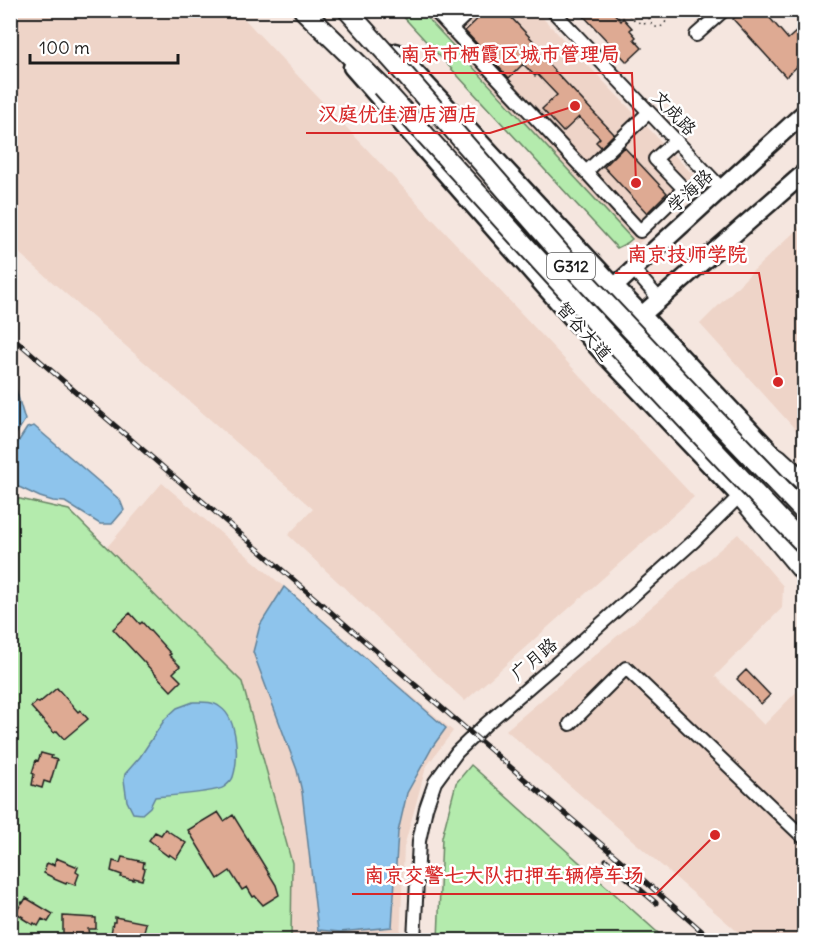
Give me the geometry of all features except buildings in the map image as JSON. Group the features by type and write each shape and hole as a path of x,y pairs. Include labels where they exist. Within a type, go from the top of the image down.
{"highway":[{"path":"302,10 382,87"},
{"name":"智谷大道","path":"312,10 568,295 804,544"},
{"name":"智谷大道","path":"346,10 583,279 804,512"},
{"path":"356,10 399,68"},
{"path":"778,458 804,482"},
{"path":"740,496 804,573"}],"main road":[{"name":"智谷大道","path":"302,10 601,351 804,563"},
{"name":"G312","path":"356,10 804,487"},
{"name":"学海路","path":"576,322 804,113"},
{"path":"601,351 804,173"}],"street":[{"path":"434,10 640,231 684,189 656,159 676,140"},
{"path":"451,29 471,10"},
{"name":"文成路","path":"552,10 721,188"},
{"path":"696,35 724,10"},
{"path":"586,172 649,112"},
{"path":"634,270 660,300"},
{"name":"广月路","path":"414,940 419,841 426,808 435,782 457,752 694,541 778,458"},
{"path":"570,724 626,668 804,838"}],"path":[{"path":"625,10 637,22 650,23"},
{"path":"648,10 652,26 658,28 664,26 667,19 663,11 652,13 650,17"},
{"path":"650,17 654,18 658,11"}],"shaded area":[{"path":"11,10 237,11 694,497 465,701 288,535 313,509 11,246"},
{"path":"423,11 536,11 702,184 637,245"},
{"path":"804,223 804,439 700,324"},
{"path":"162,483 453,731 426,767 404,847 400,940 11,940 11,659"},
{"path":"738,534 783,586 782,608 715,676 764,725 804,684 804,940 747,940 506,730"}],"green space":[{"path":"398,11 421,11 632,239 617,248"},
{"path":"11,497 69,510 242,682 292,863 291,940 11,940"},
{"path":"471,765 666,940 438,940 442,837 456,783"}],"water":[{"path":"11,373 25,420 10,442"},
{"path":"34,426 120,500 124,510 112,524 100,524 65,502 40,497 11,484 11,453 27,428"},
{"path":"284,587 446,728 433,746 407,793 398,832 392,927 340,932 318,930 302,792 297,770 253,652 260,625"},
{"path":"193,702 217,705 230,720 234,729 236,750 235,769 231,781 224,787 212,791 155,797 150,807 142,814 133,813 127,801 125,774 140,757 165,719 177,708"}],"railway":[{"path":"10,335 712,940"},
{"path":"606,860 656,903"}],"place":[{"name":"汉庭优佳酒店酒店","path":"575,106"},
{"name":"南京市栖霞区城市管理局","path":"636,183"},
{"name":"南京技师学院","path":"778,382"},
{"name":"南京交警七大队扣押车辆停车场","path":"715,835"}]}
